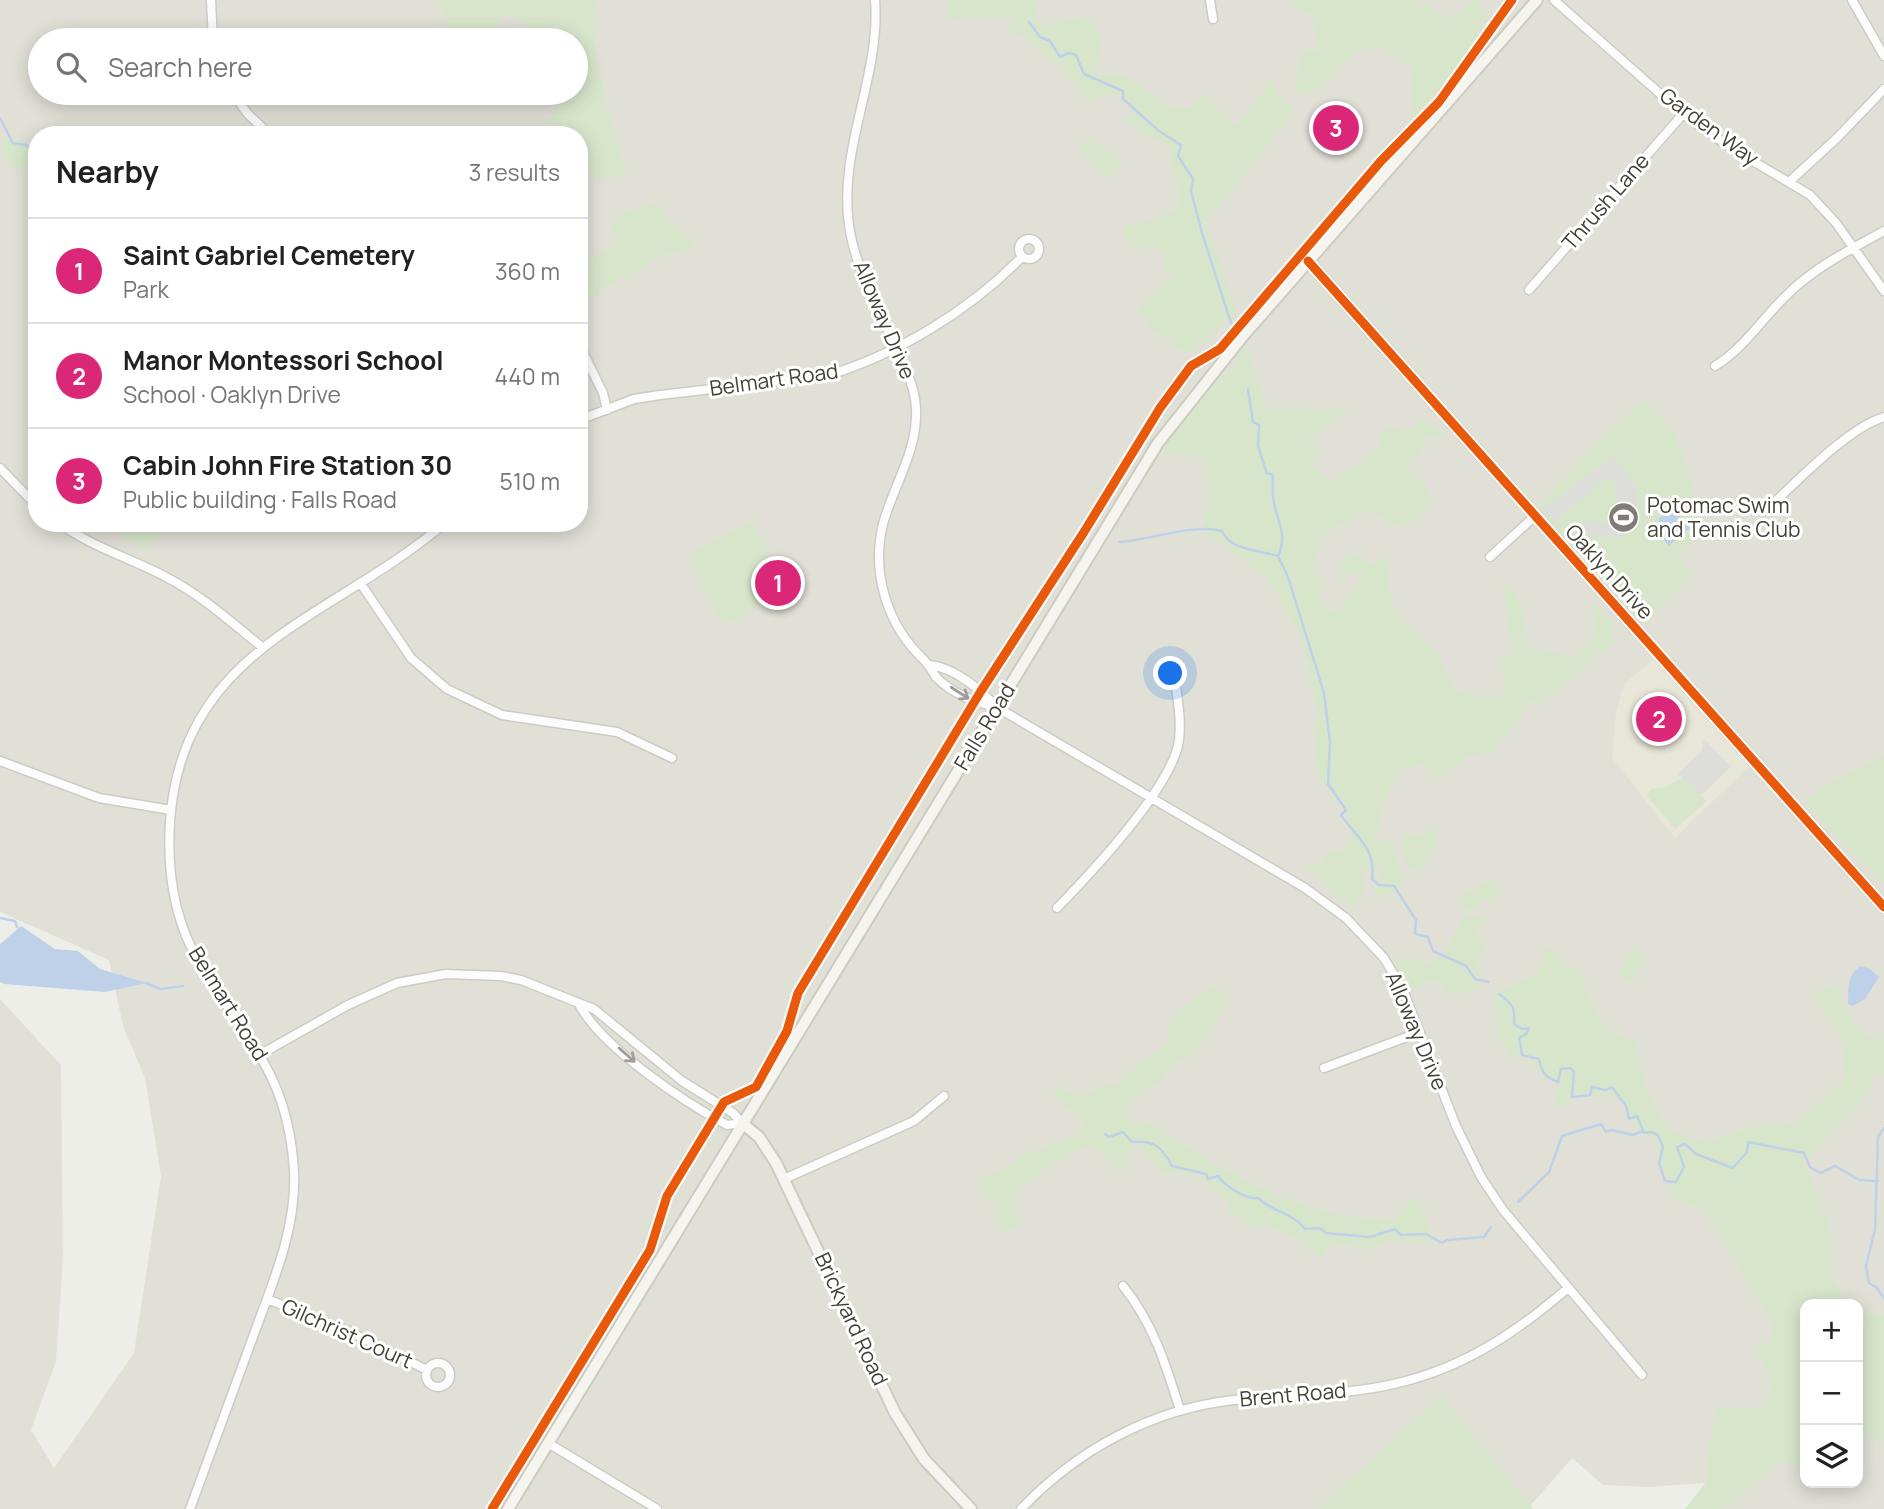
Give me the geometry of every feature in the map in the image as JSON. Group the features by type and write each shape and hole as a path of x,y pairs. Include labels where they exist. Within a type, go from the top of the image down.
{"main road":[{"name":"Falls Road","path":"509,1509 1158,443 1235,345 1537,0"},
{"name":"Oaklyn Drive","path":"1308,261 1884,907"},
{"path":"754,1104 759,1137"},
{"name":"Brickyard Road","path":"742,1123 759,1137 784,1178 894,1411 924,1459 971,1509"}],"street":[{"path":"211,0 212,28"},
{"name":"Alloway Drive","path":"875,0 876,42 852,148 847,195 849,226 860,268 912,387 916,435 883,525 881,582 890,612 936,677 974,702 998,708 1305,888 1346,918 1384,958 1403,990 1456,1126 1481,1177 1503,1210 1642,1376"},
{"path":"1210,0 1213,19"},
{"name":"Garden Way","path":"1554,0 1684,114 1731,148 1790,181 1824,208 1884,291"},
{"path":"1852,0 1884,56"},
{"path":"1790,181 1884,89"},
{"path":"241,105 261,126"},
{"name":"Thrush Lane","path":"1529,290 1684,114"},
{"path":"1716,366 1736,353 1793,288 1884,231"},
{"name":"Belmart Road","path":"588,417 660,395 826,376 896,348 983,293 1022,257"},
{"path":"588,362 603,393 607,410"},
{"path":"1765,511 1864,425 1884,417"},
{"path":"0,468 28,497"},
{"path":"1490,557 1535,516"},
{"path":"74,532 106,551 163,575 195,593 262,648"},
{"name":"Belmart Road","path":"190,1509 267,1299 288,1233 294,1173 285,1110 261,1054 206,975 183,929 170,871 171,810 180,764 198,722 223,683 289,626 361,584 433,532"},
{"path":"361,584 411,658 447,689 502,715 617,732 672,758"},
{"path":"1057,908 1152,799 1174,759 1179,741 1174,670"},
{"path":"0,761 99,798 171,810"},
{"name":"Brickyard Road","path":"261,1054 348,1005 397,983 420,977 469,974 509,977 556,993 580,1006 594,1009 682,1081 733,1113 742,1123"},
{"name":"Brickyard Road","path":"580,1006 587,1020 631,1060 675,1093 727,1125 742,1123"},
{"path":"1324,1068 1420,1032"},
{"path":"784,1178 914,1121 944,1096"},
{"path":"1123,1286 1140,1307 1157,1339 1180,1410"},
{"name":"Brent Road","path":"1021,1509 1041,1488 1079,1457 1129,1429 1180,1410 1234,1400 1367,1389 1429,1375 1501,1341 1568,1288"},
{"name":"Gilchrist Court","path":"267,1299 348,1331 427,1370"},
{"path":"548,1443 657,1509"}],"shaded area":[{"path":"0,0 1884,0 1884,1509 1685,1509 1705,1483 1649,1487 1603,1485 1572,1458 1530,1506 1441,1396 1319,1509 0,1509 0,999 61,1065 63,1258 56,1362 31,1430 54,1468 134,1353 161,1176 145,1078 123,1026 109,960 0,912"},
{"path":"1614,456 1637,487 1637,513 1632,513 1628,529 1617,538 1582,534 1571,538 1564,531 1577,523 1613,522 1615,482 1606,478 1554,522 1542,510"},
{"path":"1655,658 1750,766 1675,838 1612,758 1616,713 1624,684"},
{"path":"1704,739 1731,767 1701,795 1678,774 1701,752"}],"green space":[{"path":"438,0 597,0 594,39 597,62 627,176 604,179 588,176 588,126 545,126 559,105 588,105 588,28 531,28 519,19 503,14 497,28 450,28"},
{"path":"951,0 1039,0 1034,21 1044,24 1088,17 1103,38 1093,73 1104,76 1126,75 1170,108 1189,108 1206,95 1236,127 1271,80 1283,100 1295,110 1206,223 1237,310 1192,352 1172,348 1168,340 1149,328 1147,317 1138,314 1143,302 1175,275 1166,267 1165,249 1128,246 1124,228 1165,216 1179,207 1179,191 1170,148 1127,122 1133,112 1126,98 1110,94 1088,103 1057,64 1035,47 1026,36 1013,34 1006,18 948,19"},
{"path":"1296,0 1414,0 1415,6 1430,6 1445,18 1453,17 1472,0 1477,0 1488,14 1463,66 1413,118 1413,69 1382,48 1355,51 1324,83 1302,97 1293,85 1303,53 1321,50 1310,12 1287,6"},
{"path":"1089,137 1120,161 1120,166 1111,175 1106,176 1080,152 1080,146"},
{"path":"5,139 21,140 28,144 28,166 16,170 0,151"},
{"path":"656,202 677,229 694,239 692,248 664,255 588,297 588,259 612,249 616,238 611,224 622,213"},
{"path":"1245,340 1266,407 1349,410 1308,438 1321,451 1311,467 1332,482 1378,451 1384,426 1411,431 1421,418 1443,434 1424,438 1421,455 1403,463 1427,487 1433,505 1403,527 1365,510 1324,534 1311,569 1325,585 1319,592 1331,613 1337,612 1365,574 1347,574 1344,583 1339,579 1347,556 1361,554 1368,564 1385,558 1393,611 1439,655 1455,692 1498,697 1505,688 1501,663 1515,650 1507,625 1503,580 1520,601 1528,647 1573,656 1597,634 1592,600 1614,623 1615,641 1542,703 1529,700 1523,714 1493,751 1464,758 1436,781 1423,763 1398,772 1385,799 1374,842 1386,840 1393,848 1400,871 1409,876 1387,897 1374,899 1380,869 1363,870 1365,894 1351,909 1322,883 1316,872 1309,871 1304,864 1321,865 1327,853 1341,851 1352,840 1343,801 1319,778 1316,745 1318,712 1300,635 1269,580 1209,534 1202,523 1210,507 1205,457 1159,453 1213,377 1232,373"},
{"name":"Potomac Swim and Tennis Club","path":"1645,400 1676,434 1706,528 1678,555 1693,575 1641,629 1536,509 1601,438"},
{"path":"753,521 787,590 723,625 689,554"},
{"path":"117,532 161,532 146,550"},
{"path":"1884,756 1884,884 1805,803 1822,787"},
{"path":"1683,777 1707,801 1675,829 1646,795 1653,788 1664,788"},
{"path":"1432,825 1440,840 1420,871 1409,867 1401,854 1403,834 1419,836"},
{"path":"1493,880 1500,895 1467,911 1460,896"},
{"path":"1462,917 1485,917 1476,931 1485,949 1477,961 1478,988 1448,996 1440,980 1428,981 1412,990 1391,960 1416,958 1429,965 1449,945"},
{"path":"1543,949 1553,949 1563,965 1581,974 1593,1007 1604,1024 1622,1036 1636,1040 1646,1088 1667,1130 1706,1143 1752,1126 1794,1125 1846,1079 1841,1040 1813,993 1836,985 1859,1032 1884,1040 1884,1074 1876,1074 1864,1099 1804,1162 1829,1222 1833,1278 1845,1299 1800,1299 1800,1471 1782,1459 1726,1509 1685,1509 1706,1483 1715,1408 1764,1408 1773,1385 1756,1349 1771,1339 1774,1325 1703,1209 1673,1199 1654,1138 1635,1128 1629,1110 1611,1091 1594,1096 1582,1092 1568,1096 1566,1106 1561,1109 1554,1105 1561,1084 1543,1077 1528,1058 1511,1058 1498,1034 1494,993 1532,977 1541,969"},
{"path":"1632,949 1647,958 1631,982 1616,973"},
{"path":"1212,985 1229,998 1219,1018 1206,1038 1190,1055 1170,1065 1162,1080 1128,1101 1127,1114 1133,1124 1143,1120 1201,1156 1262,1188 1327,1212 1394,1220 1410,1200 1420,1201 1430,1229 1428,1241 1382,1243 1363,1249 1344,1244 1327,1247 1322,1258 1301,1241 1272,1225 1250,1227 1232,1214 1228,1201 1198,1174 1163,1172 1136,1145 1127,1155 1128,1170 1115,1170 1102,1153 1092,1146 1075,1151 1052,1164 1015,1192 1019,1228 1004,1231 978,1179 1001,1171 1019,1157 1077,1135 1085,1125 1079,1116 1054,1099 1057,1086 1082,1096 1106,1085 1117,1085 1129,1072 1169,1041 1171,1023 1176,1015"},
{"path":"1863,1311 1884,1315 1884,1441 1869,1435 1863,1438"},
{"path":"1441,1395 1533,1509 1319,1509"}],"water":[{"path":"1672,507 1690,528 1669,546 1662,538 1671,528 1669,525 1663,530 1658,526 1659,518"},
{"path":"21,926 55,949 78,951 100,969 147,983 105,992 4,984 0,982 0,944"},
{"path":"1861,966 1870,969 1879,977 1865,999 1853,1006 1848,1004 1849,983"}],"waterway":[{"path":"1029,22 1040,37 1050,41 1060,57 1069,53 1076,55 1084,74 1123,91 1123,99 1159,131 1181,145 1178,156 1193,179 1191,191 1202,233 1231,323"},
{"path":"0,118 13,143 28,147"},
{"path":"1248,389 1253,422 1259,425 1258,446 1267,474 1272,474 1273,477 1274,505 1282,533 1278,556"},
{"path":"1119,542 1186,530 1211,529 1222,531 1226,538 1246,549 1278,556 1288,577 1324,693 1330,742 1328,784 1346,810 1341,815 1368,851 1372,879 1379,885 1394,886 1416,920 1415,934 1428,937 1433,951 1466,966 1475,979 1488,982"},
{"path":"0,918 15,921 17,927"},
{"path":"146,983 160,989 183,986"},
{"path":"1499,994 1512,1007 1514,1024 1522,1029 1529,1028 1526,1034 1519,1038 1522,1055 1539,1059 1545,1074 1558,1082 1561,1069 1570,1068 1574,1072 1572,1097 1590,1095 1592,1087 1606,1090 1612,1087 1626,1106 1629,1119 1637,1116 1644,1133 1658,1135 1663,1147 1659,1163 1665,1181 1676,1182 1684,1167 1677,1147 1685,1144 1696,1154 1733,1168 1747,1152 1748,1142 1804,1153 1810,1167 1820,1173 1835,1166 1859,1180 1878,1181"},
{"path":"1518,1202 1549,1172 1562,1136 1601,1124 1606,1132 1611,1130 1633,1135 1643,1131"},
{"path":"1884,1128 1878,1137 1875,1230 1866,1266 1869,1283 1876,1287 1884,1298"},
{"path":"1105,1134 1109,1137 1123,1132 1132,1142 1151,1143 1160,1149 1172,1166 1206,1174 1208,1179 1218,1176 1236,1191 1258,1198 1295,1219 1305,1229 1320,1228 1326,1233 1370,1237 1395,1229 1401,1235 1426,1234 1442,1243 1447,1240 1484,1237 1491,1227"}],"cycle path":[{"path":"492,1509 650,1250 667,1196 724,1102 756,1087 787,1031 798,993 981,691 1160,408 1191,366 1220,349 1381,161 1439,102 1512,0"},
{"path":"1308,261 1884,907"}],"place":[{"name":"Cabin John Fire Station 30","path":"1336,128"},
{"name":"Potomac Swim and Tennis Club","path":"1624,518"},
{"name":"Saint Gabriel Cemetery","path":"778,583"},
{"name":"Manor Montessori School","path":"1659,719"}]}
